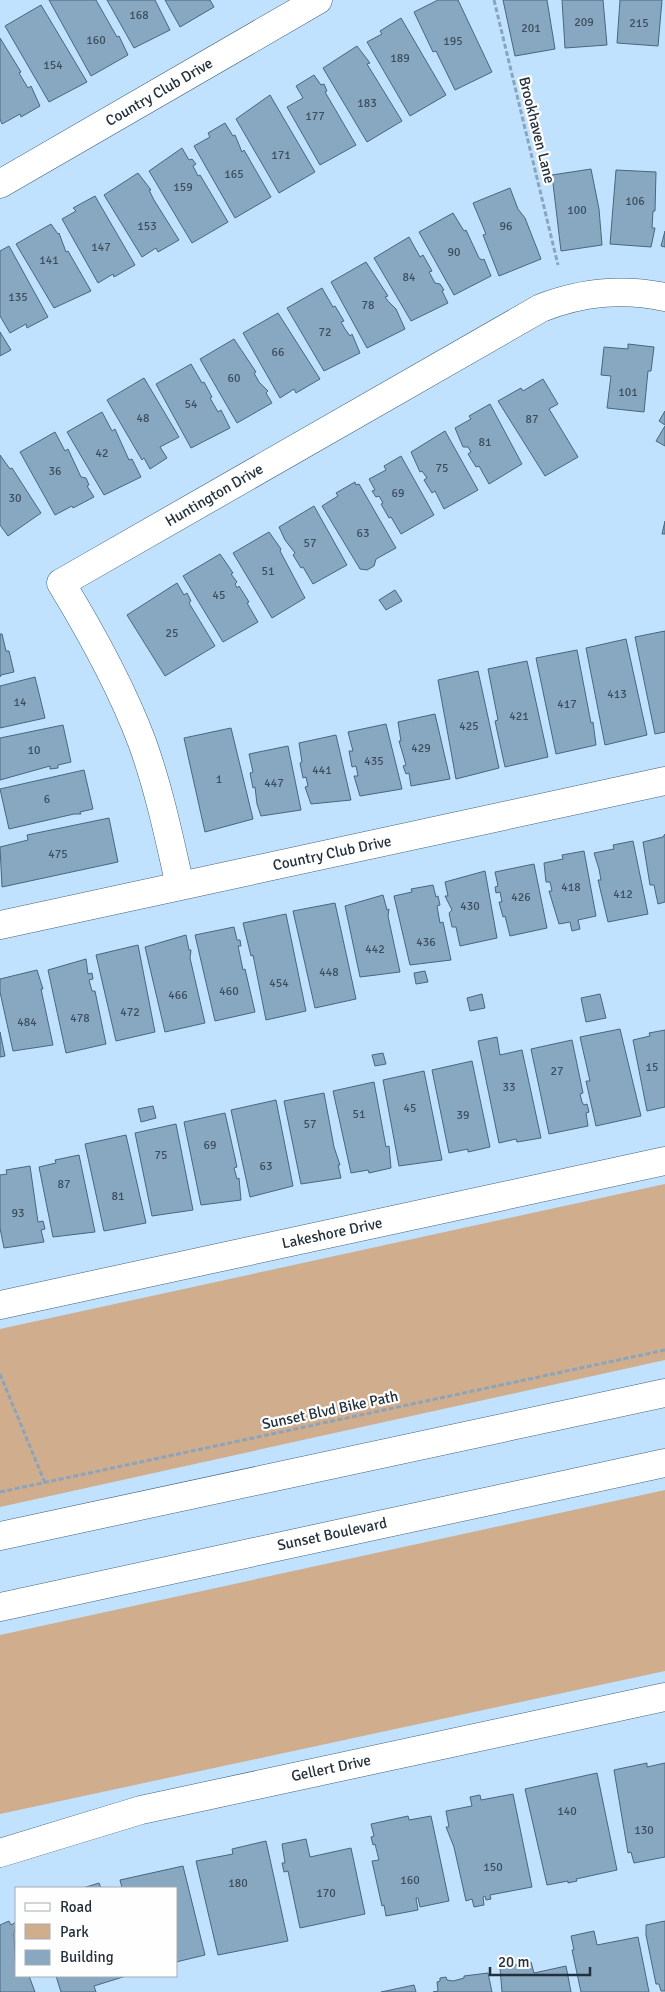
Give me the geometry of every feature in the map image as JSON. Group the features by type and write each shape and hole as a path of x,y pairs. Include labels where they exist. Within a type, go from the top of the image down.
{"street":[{"name":"Country Club Drive","path":"0,184 318,0"},
{"name":"Huntington Drive","path":"180,886 158,791 142,742 105,659 61,583 540,308 564,298 592,293 619,291 665,297"},
{"name":"Country Club Drive","path":"0,925 665,781"},
{"name":"Lakeshore Drive","path":"0,1305 665,1161"},
{"path":"0,1536 665,1393"},
{"name":"Sunset Boulevard","path":"0,1607 665,1463"},
{"name":"Gellert Drive","path":"0,1853 90,1824 150,1808 665,1697"}],"path":[{"name":"Brookhaven Lane","path":"494,0 558,265"},
{"name":"Sunset Blvd Bike Path","path":"0,1492 665,1350"},
{"path":"0,1374 45,1483"}],"green space":[{"path":"665,1184 665,1360 0,1507 0,1329"},
{"path":"665,1490 665,1671 0,1814 0,1635"}],"building":[{"path":"49,0 96,0 117,37 119,36 128,55 91,76"},
{"path":"107,0 155,0 170,30 134,48"},
{"path":"165,0 210,0 214,7 180,27"},
{"path":"438,0 458,0 492,72 455,90 436,51 433,52 414,12"},
{"path":"503,0 547,0 555,49 515,56"},
{"path":"562,0 603,0 607,45 565,48"},
{"path":"620,0 662,0 658,46 617,43"},
{"path":"41,5 87,82 49,102 5,26"},
{"path":"401,18 446,95 410,116 367,42 382,34 380,31"},
{"path":"0,38 21,72 19,73 28,88 31,86 40,106 21,117 20,114 2,124 0,119"},
{"path":"357,46 370,63 367,64 402,121 367,142 323,68"},
{"path":"314,75 321,85 324,84 327,91 325,92 356,145 320,165 287,107 303,98 296,86"},
{"path":"270,95 315,172 279,193 236,119"},
{"path":"225,123 233,136 235,135 242,152 244,150 271,197 235,218 194,146 210,137 208,133"},
{"path":"182,148 189,160 192,159 196,164 193,166 198,176 200,175 228,222 192,243 149,171"},
{"path":"591,169 599,209 602,245 561,251 552,175"},
{"path":"616,170 656,172 655,211 653,211 652,228 655,228 651,247 610,244"},
{"path":"138,173 151,190 149,190 154,200 179,240 158,252 156,248 142,257 104,195"},
{"path":"510,188 518,209 525,218 541,259 499,276 483,235 486,234 473,203"},
{"path":"95,196 135,265 114,277 113,274 98,283 62,219 76,211 73,208"},
{"path":"453,213 464,231 466,230 479,258 484,259 491,276 454,295 419,232"},
{"path":"51,224 59,233 66,252 68,251 91,291 54,308 16,244"},
{"path":"665,231 665,247 661,246"},
{"path":"409,237 420,257 423,255 432,271 429,272 435,283 440,284 444,290 442,291 448,303 411,321 374,258"},
{"path":"9,246 48,317 27,328 26,324 10,333 0,316 0,251"},
{"path":"366,262 388,296 385,297 396,309 405,329 367,348 331,282"},
{"path":"322,288 344,321 341,322 345,329 350,336 352,334 360,353 324,371 287,308"},
{"path":"278,313 320,379 296,393 294,389 280,398 243,333"},
{"path":"0,332 11,350 0,356"},
{"path":"234,339 256,372 254,373 259,382 268,391 266,393 272,403 237,423 200,359"},
{"path":"628,344 654,347 651,371 648,371 644,412 607,408 611,376 601,375 604,347 628,349"},
{"path":"191,364 202,383 204,382 218,412 221,410 230,428 191,448 156,384"},
{"path":"144,378 179,437 160,447 167,458 150,469 144,458 142,460 107,400"},
{"path":"543,379 558,404 549,409 578,457 545,476 498,401 521,388 523,391"},
{"path":"490,404 522,464 489,484 479,466 476,467 468,454 471,452 468,447 463,447 455,428 471,419 469,416"},
{"path":"665,411 665,425 659,421"},
{"path":"102,412 112,431 115,429 129,460 132,459 141,477 104,495 67,432"},
{"path":"665,426 665,446 656,441"},
{"path":"445,431 478,490 444,509 435,491 432,493 424,480 427,478 422,471 420,472 411,452"},
{"path":"55,432 65,451 68,449 81,477 86,478 89,485 87,486 94,497 55,515 20,452"},
{"path":"0,455 10,469 12,468 41,513 8,536 0,525"},
{"path":"401,456 434,515 401,534 391,517 389,518 379,496 376,497 372,491 375,490 369,479 386,470 384,466"},
{"path":"355,482 356,485 359,484 396,548 376,559 374,566 367,570 360,569 322,506 338,496 336,493"},
{"path":"314,506 347,565 313,584 293,555 295,553 285,540 279,527"},
{"path":"665,521 665,534 662,534"},
{"path":"269,532 281,549 280,551 305,598 272,618 233,553"},
{"path":"220,554 233,573 231,574 237,582 235,584 237,588 239,586 249,602 247,603 258,622 223,642 183,576"},
{"path":"177,583 184,595 187,593 191,601 189,603 215,646 165,676 127,615"},
{"path":"395,590 402,601 386,610 379,600"},
{"path":"665,631 665,732 655,734 635,637"},
{"path":"0,634 2,634 6,651 9,651 14,672 1,675 0,677"},
{"path":"626,639 647,735 605,745 586,648"},
{"path":"577,650 591,723 593,722 596,745 556,754 536,658"},
{"path":"527,661 548,757 505,767 495,721 498,720 488,669"},
{"path":"478,671 499,768 456,779 438,680"},
{"path":"35,677 45,718 0,728 0,686"},
{"path":"435,714 450,779 411,786 409,773 406,774 403,766 406,765 399,741 401,741 398,722"},
{"path":"386,724 402,789 360,796 354,776 358,776 356,766 352,767 349,751 353,751 348,732"},
{"path":"63,725 71,762 58,765 58,768 50,769 50,766 0,780 0,738"},
{"path":"231,728 253,819 205,832 184,738"},
{"path":"336,735 351,800 311,804 305,787 308,786 306,777 303,778 300,763 302,762 299,743"},
{"path":"288,746 301,810 261,816 250,773 253,772 249,754"},
{"path":"84,770 93,809 80,812 81,814 9,829 0,789"},
{"path":"109,818 118,862 2,887 0,847 28,840 27,835"},
{"path":"665,834 665,902 658,904 654,885 650,885 643,842 663,837"},
{"path":"633,841 648,914 608,922 598,880 601,880 599,869 594,853 614,849 613,845"},
{"path":"584,851 596,916 578,920 580,929 572,931 570,922 559,924 549,891 552,891 550,882 546,882 544,863 563,859 562,855"},
{"path":"534,864 547,928 510,936 499,902 502,902 500,892 496,893 495,887 498,886 495,872"},
{"path":"485,871 497,938 460,946 456,927 452,927 449,913 452,910 445,896 448,896 445,882"},
{"path":"433,885 436,897 438,896 440,905 437,906 440,923 443,922 451,960 410,965 394,896 412,892 411,889"},
{"path":"383,895 387,910 389,909 388,916 400,972 360,977 345,906"},
{"path":"335,903 356,999 315,1008 293,911"},
{"path":"286,914 306,1011 266,1020 253,955 251,956 243,923"},
{"path":"234,927 237,940 240,940 241,946 238,946 243,970 245,969 255,1012 215,1021 195,935"},
{"path":"186,935 189,950 191,950 190,958 205,1023 165,1032 145,947"},
{"path":"138,945 155,1032 116,1041 96,955"},
{"path":"86,959 88,974 92,973 93,979 89,980 92,991 95,991 106,1044 66,1053 48,970"},
{"path":"37,970 43,989 41,989 53,1045 13,1051 0,992 0,979"},
{"path":"425,971 428,982 416,984 414,973"},
{"path":"482,994 485,1008 470,1011 467,998"},
{"path":"600,994 606,1018 586,1022 581,998"},
{"path":"620,1029 641,1116 596,1126 586,1081 590,1081 580,1037"},
{"path":"665,1030 665,1107 647,1111 633,1040 650,1036 649,1033"},
{"path":"0,1032 5,1056 0,1057"},
{"path":"497,1037 500,1055 522,1050 541,1138 517,1142 516,1139 499,1143 478,1041"},
{"path":"572,1040 583,1093 580,1094 584,1105 587,1104 589,1112 586,1113 588,1126 549,1134 531,1049"},
{"path":"383,1053 386,1064 375,1066 372,1055"},
{"path":"472,1061 490,1147 468,1152 468,1149 449,1153 432,1070"},
{"path":"424,1071 442,1160 399,1166 383,1080"},
{"path":"374,1082 386,1147 389,1146 391,1168 369,1173 368,1170 351,1173 333,1091"},
{"path":"324,1093 334,1147 340,1165 338,1165 341,1178 301,1184 284,1101"},
{"path":"276,1100 293,1186 250,1197 231,1110"},
{"path":"153,1106 156,1118 141,1122 138,1109"},
{"path":"225,1113 237,1167 234,1168 237,1179 239,1178 241,1200 201,1205 184,1122"},
{"path":"176,1124 193,1210 152,1216 135,1133"},
{"path":"126,1135 146,1223 104,1231 85,1144"},
{"path":"79,1155 95,1232 53,1237 39,1167 56,1163 55,1160"},
{"path":"30,1166 38,1222 43,1221 45,1229 41,1230 44,1242 4,1248 0,1228 0,1175 7,1174 6,1170"},
{"path":"647,1763 647,1767 665,1763 665,1857 634,1863 631,1852 628,1853 614,1770"},
{"path":"597,1773 617,1870 576,1879 577,1881 568,1883 568,1881 547,1885 525,1789"},
{"path":"513,1794 532,1887 490,1895 491,1899 486,1900 485,1896 483,1897 484,1905 474,1907 472,1899 466,1901 454,1847 446,1827 449,1827 446,1811 472,1806 470,1797 480,1795 481,1800"},
{"path":"408,1816 409,1820 431,1816 449,1901 420,1907 418,1898 416,1898 418,1910 386,1916 372,1861 379,1860 371,1837 374,1836 371,1824"},
{"path":"306,1839 310,1857 351,1848 365,1914 300,1928 288,1871 284,1872 282,1863 285,1863 282,1844"},
{"path":"266,1841 288,1941 218,1955 196,1861 233,1854 232,1849"},
{"path":"183,1866 205,1955 178,1962 178,1887 122,1887 120,1880"},
{"path":"99,1883 101,1887 86,1887"},
{"path":"9,1921 11,1925 15,1923 15,1977 29,1977 35,1992 0,1992 0,1925"},
{"path":"665,1921 665,1991 661,1991 659,1984 656,1984 646,1935 646,1925"},
{"path":"594,1931 597,1945 638,1937 649,1992 581,1992 571,1936"},
{"path":"531,1962 534,1973 566,1966 571,1992 502,1992 500,1968"},
{"path":"488,1973 492,1992 433,1992 438,1991 437,1982 440,1981 440,1978 446,1977 447,1980 453,1981 464,1978 464,1976"},
{"path":"56,1977 123,1977 94,1986 96,1992 61,1992"},
{"path":"414,1985 416,1992 381,1992"}]}
